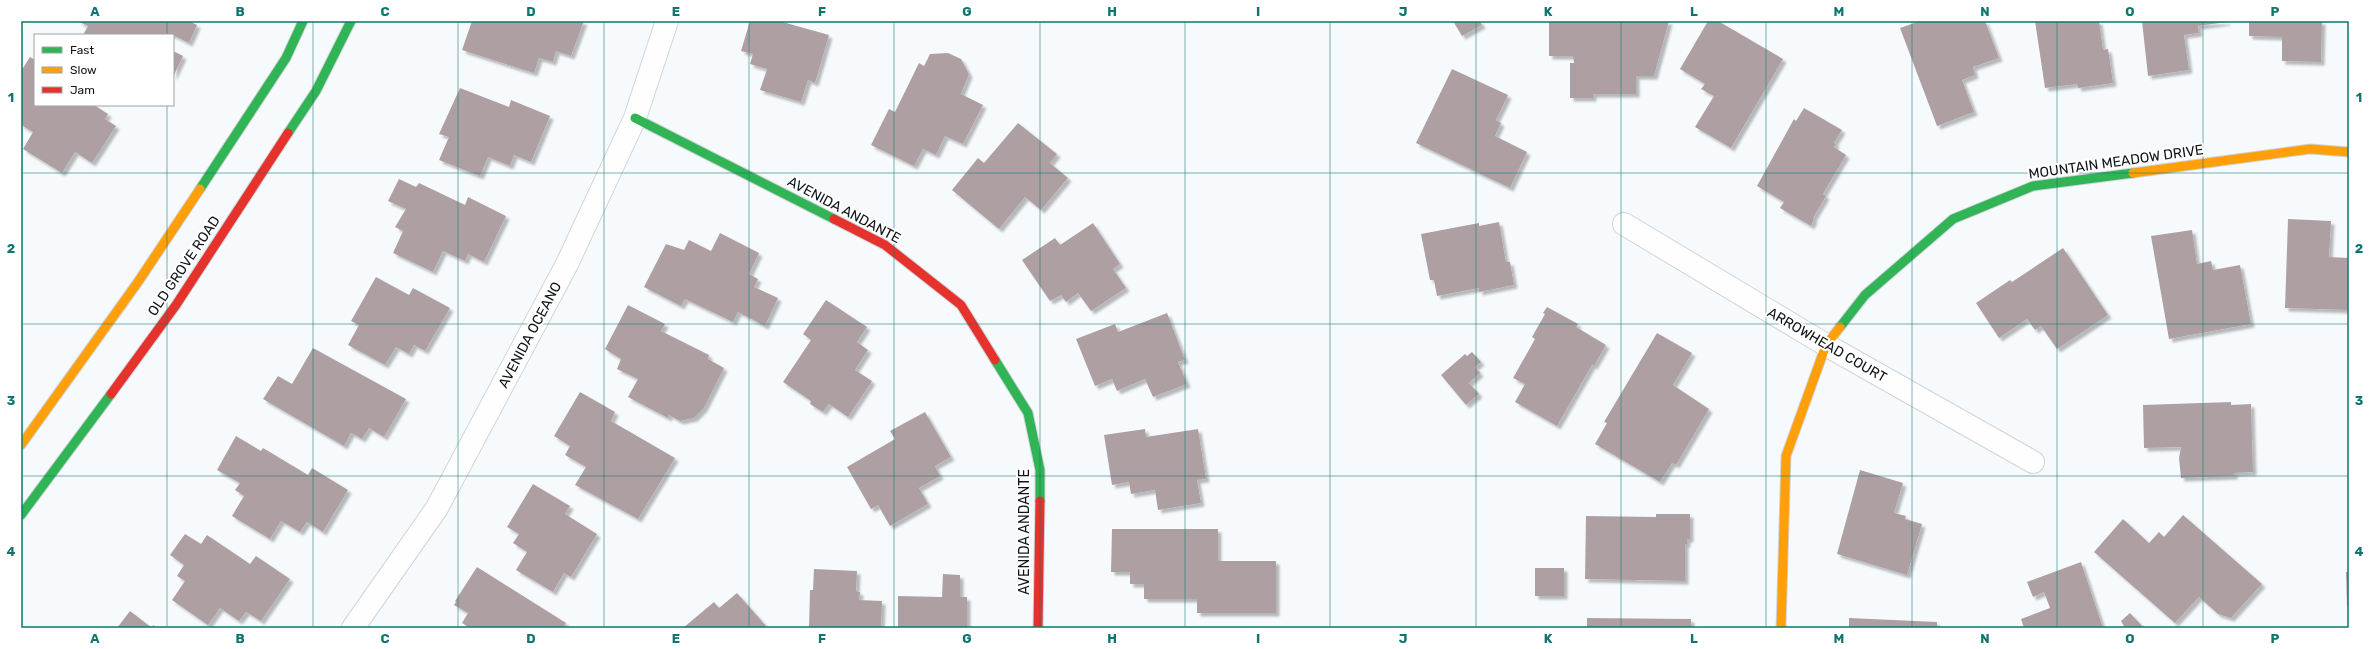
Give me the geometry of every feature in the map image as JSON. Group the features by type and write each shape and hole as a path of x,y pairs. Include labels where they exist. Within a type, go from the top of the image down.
{"street":[{"name":"OLD GROVE ROAD","path":"21,445 138,282 286,58 303,21"},
{"name":"OLD GROVE ROAD","path":"21,515 41,492 176,305 316,91 351,21"},
{"name":"AVENIDA OCEANO","path":"353,628 437,508 567,264 635,118 667,21"},
{"name":"AVENIDA ANDANTE","path":"635,118 885,245 961,304 1028,413 1040,470 1038,628"},
{"name":"MOUNTAIN MEADOW DRIVE","path":"1780,628 1786,456 1826,345 1866,295 1953,219 2032,186 2310,148 2349,152"},
{"name":"ARROWHEAD COURT","path":"1624,224 1826,345 2032,462"}],"building":[{"path":"77,21 189,21 197,25 189,43 174,36 174,34 84,34 88,26"},
{"path":"472,21 584,21 571,56 556,51 553,62 539,58 534,73 462,50"},
{"path":"750,21 779,21 829,35 815,83 808,80 801,102 760,90 767,69 750,64 753,54 741,51"},
{"path":"1453,21 1480,21 1482,25 1462,36"},
{"path":"1549,21 1669,21 1654,76 1636,76 1636,94 1593,94 1593,98 1570,98 1570,63 1574,63 1573,56 1549,56"},
{"path":"1708,21 1718,21 1783,59 1731,148 1695,127 1714,96 1701,89 1705,84 1680,69"},
{"path":"1920,21 1985,21 1999,58 1973,67 1975,75 1962,80 1974,112 1937,126 1900,28"},
{"path":"2035,21 2099,21 2103,50 2108,49 2113,83 2078,88 2077,84 2045,88"},
{"path":"2142,21 2227,22 2198,26 2199,33 2184,35 2189,70 2148,76"},
{"path":"2249,21 2322,21 2321,62 2282,61 2282,37 2249,36"},
{"path":"174,52 183,56 174,75"},
{"path":"948,53 961,59 969,74 961,94 983,105 963,144 945,136 936,155 923,149 914,166 871,145 889,109 895,112 919,63 924,66 930,54"},
{"path":"30,57 34,59 34,106 96,106 108,114 105,119 116,126 92,163 75,152 62,173 23,149 33,132 21,125 21,71"},
{"path":"1452,69 1508,95 1496,120 1501,123 1495,136 1527,152 1510,188 1416,143"},
{"path":"460,88 509,107 511,100 550,116 531,162 514,155 510,166 488,157 480,176 439,160 449,137 439,134"},
{"path":"1804,108 1842,130 1834,143 1836,144 1834,147 1846,155 1823,194 1826,196 1813,218 1814,219 1811,226 1780,208 1784,202 1757,186 1794,119 1796,121"},
{"path":"1018,123 1057,154 1050,163 1068,178 1041,210 1025,197 999,229 952,190 978,158 984,163"},
{"path":"399,179 416,187 419,183 465,205 468,197 506,216 484,262 468,254 465,261 443,251 433,272 393,253 403,231 395,227 406,209 388,201"},
{"path":"2288,219 2331,221 2329,257 2349,258 2349,310 2285,308"},
{"path":"1499,222 1506,262 1510,262 1514,285 1479,292 1479,288 1437,296 1434,280 1430,280 1421,234 1479,223 1479,226"},
{"path":"1093,223 1120,264 1113,269 1126,288 1091,311 1078,293 1066,302 1061,295 1050,301 1022,260 1055,238 1060,245"},
{"path":"2192,230 2197,264 2211,261 2213,270 2240,265 2251,324 2169,339 2151,236"},
{"path":"720,233 759,253 749,274 758,279 754,287 778,298 765,326 738,312 733,322 685,299 681,306 644,287 666,244 684,250 689,240 711,251"},
{"path":"2063,248 2108,315 2057,349 2041,326 2035,330 2027,319 1999,338 1976,303 2010,280 2012,282"},
{"path":"376,277 409,295 413,288 450,308 425,351 414,345 409,354 396,347 385,365 348,345 359,325 351,321"},
{"path":"826,300 867,327 857,342 868,350 855,370 872,381 848,417 829,404 823,412 810,404 811,401 783,382 811,340 803,334"},
{"path":"628,305 665,324 661,331 709,355 708,359 724,368 704,408 694,418 680,421 669,415 668,418 628,397 638,379 617,369 621,359 605,349"},
{"path":"1547,307 1578,324 1576,327 1606,345 1594,366 1592,365 1557,426 1515,402 1525,384 1513,378 1535,339 1532,337 1545,314 1543,313"},
{"path":"1167,313 1185,360 1178,362 1187,384 1153,397 1145,379 1117,391 1112,379 1095,386 1076,339 1115,324 1118,332"},
{"path":"1657,333 1692,353 1673,385 1709,409 1676,465 1672,463 1660,482 1595,444 1607,423 1604,422"},
{"path":"313,348 406,399 384,437 369,428 362,439 351,433 344,446 263,399 278,376 292,384"},
{"path":"1472,352 1481,362 1475,367 1480,373 1469,383 1479,394 1466,405 1441,375 1465,354 1467,356"},
{"path":"580,392 615,412 611,421 675,458 638,519 575,485 586,467 565,455 570,446 554,436"},
{"path":"2231,402 2231,405 2251,404 2253,472 2234,473 2234,476 2181,478 2179,458 2181,447 2144,448 2143,405"},
{"path":"925,412 951,457 935,466 940,476 919,488 928,504 890,526 878,505 871,509 847,467 895,439 890,431"},
{"path":"1145,429 1146,437 1198,429 1206,479 1197,480 1201,503 1158,510 1155,490 1131,494 1129,482 1112,485 1104,435"},
{"path":"236,436 261,451 263,448 308,475 312,468 348,490 323,532 307,522 300,532 281,521 270,539 232,516 244,496 235,490 240,483 217,470"},
{"path":"1860,470 1903,483 1894,513 1906,516 1905,519 1922,524 1907,575 1837,554"},
{"path":"533,484 570,506 565,514 597,534 571,577 564,573 553,592 516,570 527,552 513,543 519,534 507,527"},
{"path":"1656,514 1690,514 1690,539 1687,539 1687,544 1685,544 1685,581 1585,579 1586,516 1656,517"},
{"path":"2183,515 2262,584 2231,618 2218,614 2199,597 2175,623 2094,552 2123,519 2149,543 2159,532 2164,537"},
{"path":"1112,529 1218,529 1218,561 1276,561 1276,613 1197,613 1197,599 1144,599 1144,584 1130,584 1130,572 1111,572"},
{"path":"185,534 201,544 207,535 250,564 256,556 290,579 261,621 246,612 239,621 220,608 208,625 172,600 185,581 177,576 184,565 170,555"},
{"path":"2081,562 2103,628 2024,628 2021,619 2050,608 2044,592 2033,597 2027,582"},
{"path":"477,567 566,623 563,628 470,628 462,623 468,613 454,605 456,602 455,601"},
{"path":"1535,568 1564,568 1564,596 1535,596"},
{"path":"814,569 857,571 856,591 860,592 859,600 882,601 881,628 809,628 810,590 813,590"},
{"path":"2346,572 2349,572 2349,606 2347,606"},
{"path":"943,574 960,575 960,597 967,597 967,628 898,628 898,596 942,597"},
{"path":"737,593 766,626 763,628 683,628 714,602 719,608"},
{"path":"130,611 152,628 117,628"},
{"path":"2130,613 2144,628 2125,628 2121,621"},
{"path":"1587,618 1691,619 1691,628 1587,628"},
{"path":"1849,618 1937,622 1937,628 1849,628"}],"traffic: fast":[{"path":"200,189 286,58 303,21"},
{"path":"288,133 316,91 351,21"},
{"path":"635,118 834,219"},
{"path":"1840,327 1865,295 1953,219 2033,186 2133,173"},
{"path":"995,360 1028,413 1040,470 1040,501"},
{"path":"21,515 111,394"}],"traffic: slow":[{"path":"2133,173 2310,149 2349,152"},
{"path":"21,445 138,282 200,189"},
{"path":"1781,628 1786,456 1826,345 1840,327"}],"traffic: jam":[{"path":"111,394 176,305 288,133"},
{"path":"834,219 885,245 961,305 995,360"},
{"path":"1038,628 1040,501"}]}
